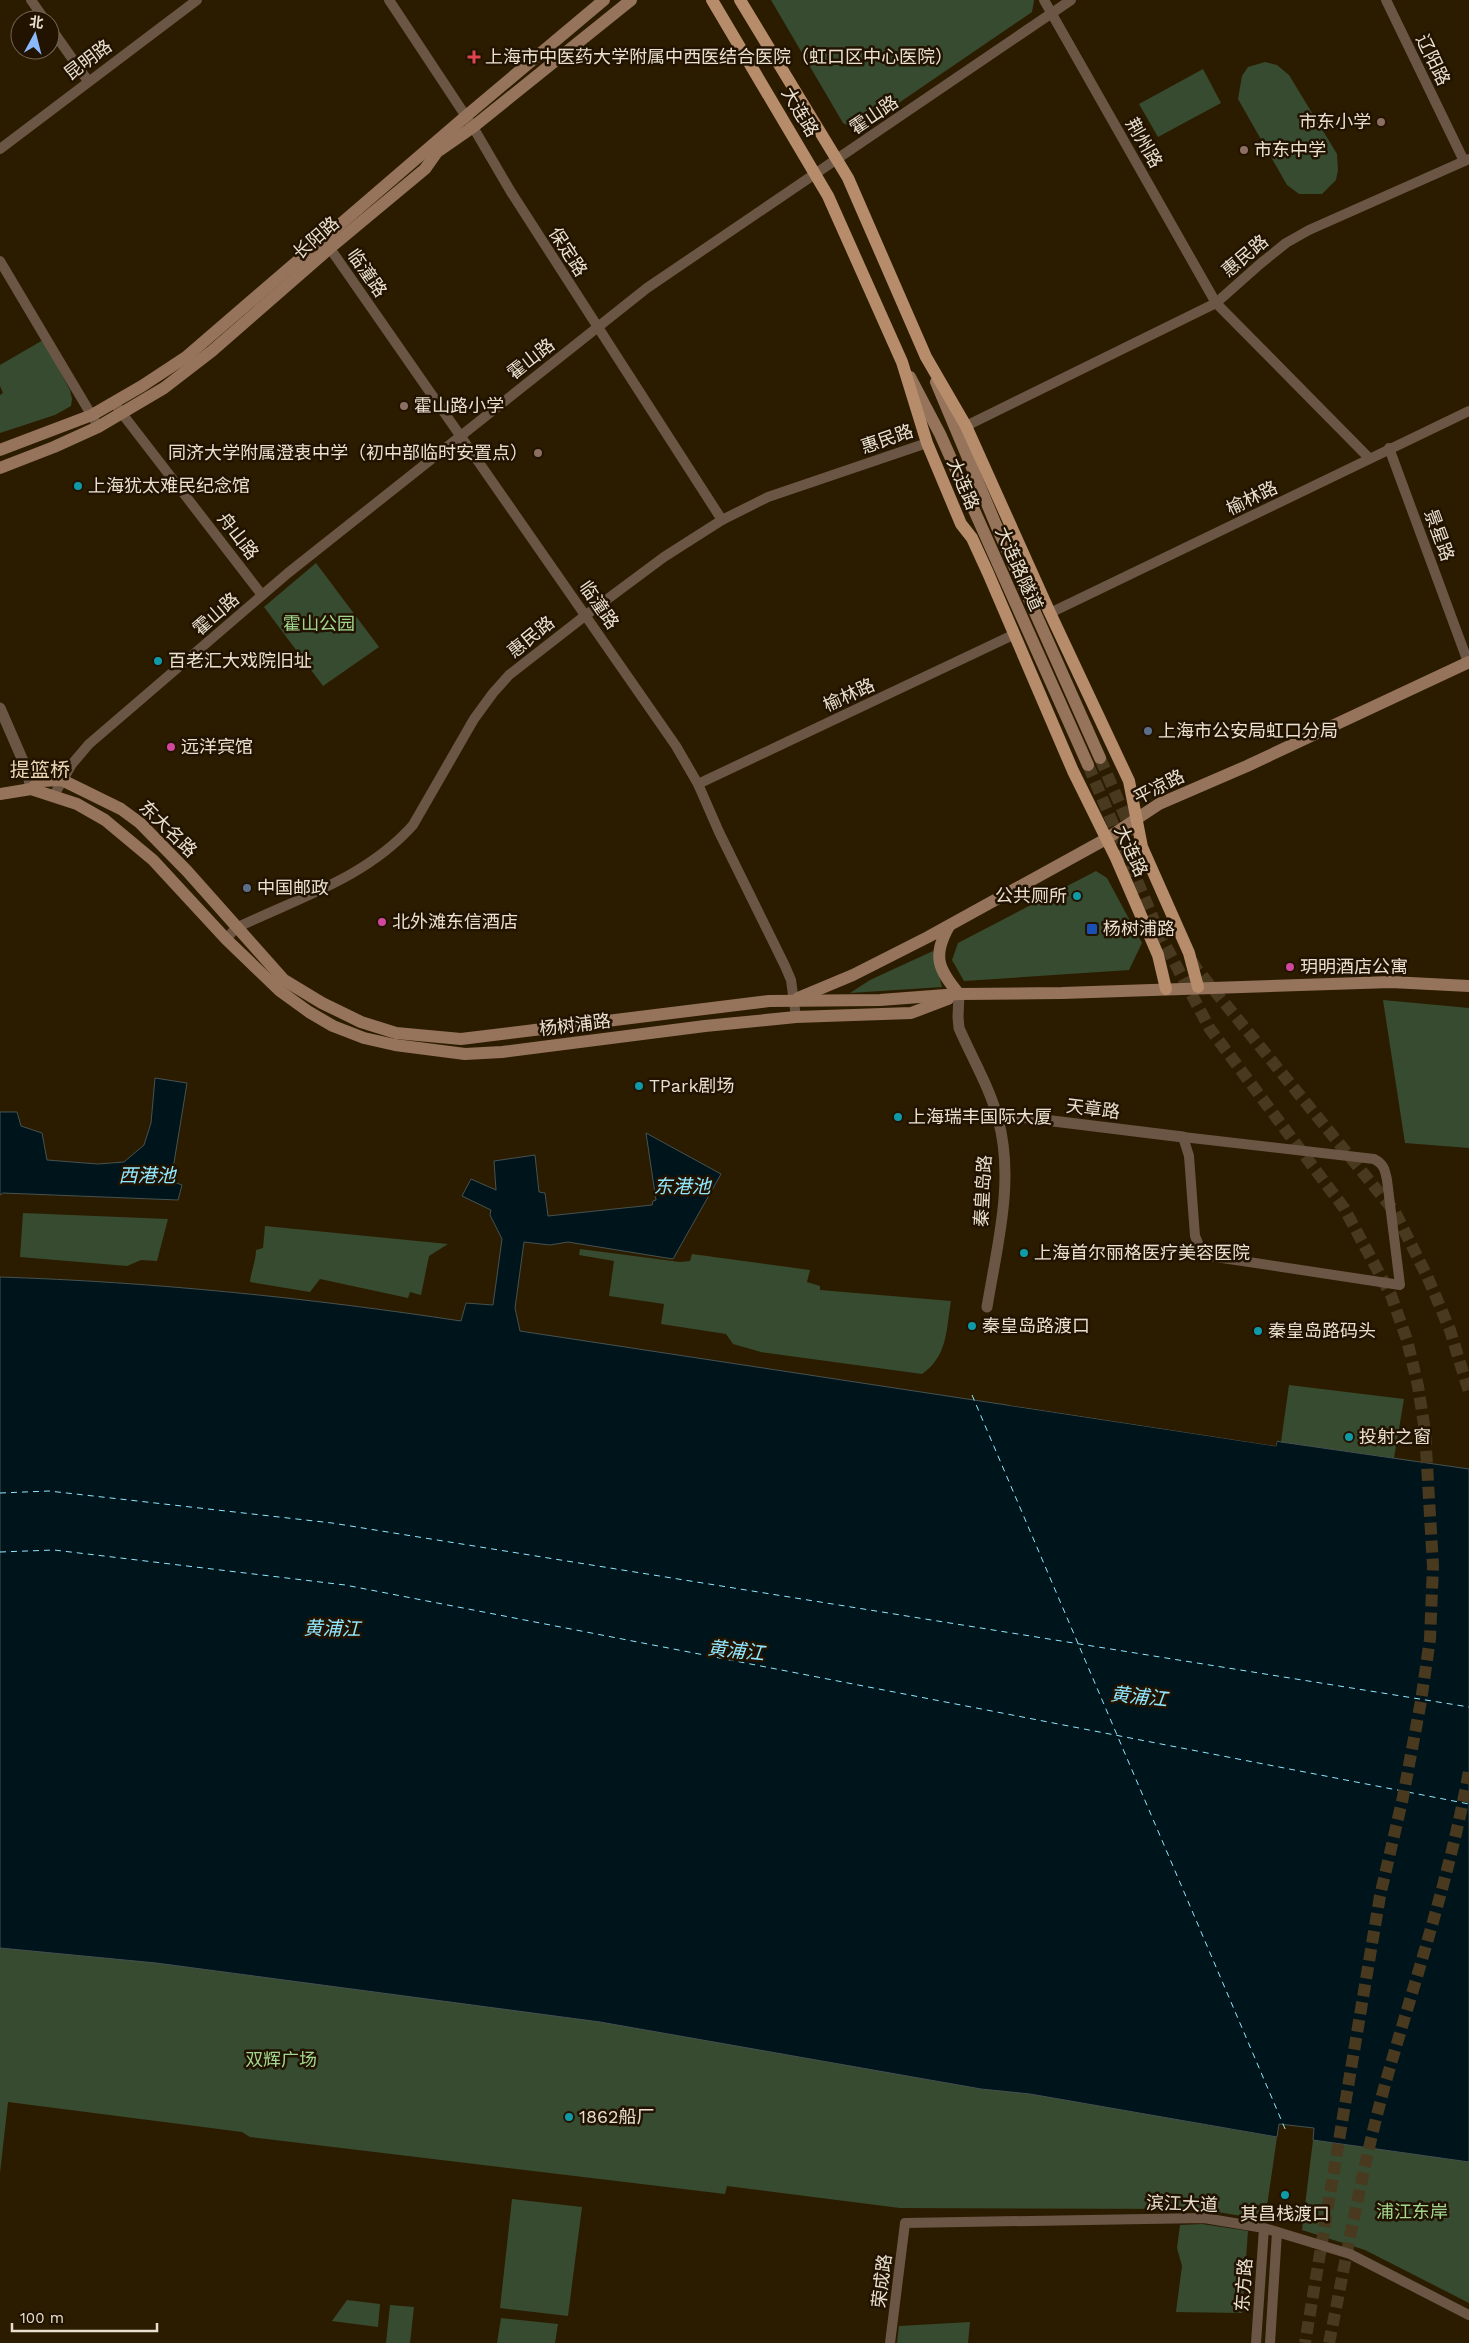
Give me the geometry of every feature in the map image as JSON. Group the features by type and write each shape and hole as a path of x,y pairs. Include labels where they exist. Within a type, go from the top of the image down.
{"main road":[{"name":"长阳路","path":"0,450 118,407 164,388 212,351 466,116 604,0"},
{"name":"长阳路","path":"326,244 425,170 437,152 473,127 631,0"},
{"name":"大连路","path":"712,0 816,173 902,362 927,443 961,524 972,538 1013,635 1049,712 1072,771 1106,839 1158,955 1166,989"},
{"name":"大连路","path":"740,0 838,159 926,357 966,426 1050,613 1129,781 1142,847 1188,953 1198,987"},
{"name":"大连路隧道","path":"926,357 992,516 1100,758"},
{"name":"大连路隧道","path":"902,362 940,434 1088,765"},
{"name":"长阳路","path":"0,468 46,450 98,426 118,407"},
{"name":"平凉路","path":"794,1000 853,975 950,924 1106,839 1159,804 1247,766 1469,662"},
{"name":"东大名路","path":"0,794 31,788 40,781 62,780 121,809 140,823 187,871 236,928"},
{"name":"东大名路","path":"31,788 54,795 105,820 153,860 226,938"},
{"path":"950,924 942,938 938,962 945,976 959,994"},
{"name":"杨树浦路","path":"236,928 284,980 322,1004 361,1022 387,1030 429,1038 461,1039 510,1035 769,1001 880,1000 959,994 1391,982 1469,986"},
{"name":"杨树浦路","path":"226,938 280,991 333,1026 364,1038 426,1050 465,1054 502,1052 705,1026 796,1017 911,1013 959,994"}],"street":[{"name":"昆明路","path":"0,148 88,80 197,0"},
{"name":"保定路","path":"389,0 466,116 511,192 722,520"},
{"name":"荆州路","path":"1044,0 1216,303"},
{"name":"霍山路","path":"54,795 72,764 89,744 262,595 461,435 688,258 838,159 1071,0"},
{"name":"辽阳路","path":"1386,0 1467,160"},
{"path":"60,41 88,80"},
{"name":"惠民路","path":"966,426 1216,303 1241,278 1286,243 1336,216 1467,160"},
{"name":"临潼路","path":"326,244 639,691 698,784 719,832 791,980 796,1017"},
{"path":"0,260 98,426"},
{"path":"1216,303 1369,458"},
{"name":"舟山路","path":"118,407 262,595"},
{"name":"榆林路","path":"1050,613 1469,411"},
{"name":"惠民路","path":"226,938 236,928 334,884 364,866 399,840 413,825 474,719 509,675 664,557 722,520 768,497 927,443"},
{"name":"景星路","path":"1389,448 1469,662"},
{"name":"榆林路","path":"698,784 1013,635"},
{"path":"0,708 24,762 31,788"},
{"name":"秦皇岛路","path":"959,994 959,1028 998,1119 1004,1158 1004,1193 987,1307"},
{"name":"天章路","path":"998,1119 1012,1116 1183,1137"},
{"path":"1183,1137 1374,1159 1380,1162 1387,1180 1400,1285 1209,1256 1201,1250 1195,1236 1189,1156 1183,1137"},
{"name":"滨江大道","path":"905,2223 1204,2218 1264,2228 1350,2254 1469,2315"},
{"name":"荣成路","path":"890,2343 905,2223"},
{"name":"东方路","path":"1256,2343 1264,2228"},
{"name":"东方路","path":"1270,2343 1277,2232"}],"green space":[{"path":"771,0 1034,1 1032,12 862,128 854,129 843,123"},
{"path":"1265,62 1277,65 1289,75 1337,154 1338,170 1336,180 1322,194 1299,194 1287,185 1238,99 1242,76 1248,67"},
{"path":"1203,69 1221,103 1158,137 1139,104"},
{"path":"43,340 70,390 71,406 55,415 0,433 0,395 3,393 0,386 0,365"},
{"name":"霍山公园","path":"316,563 379,647 323,686 264,607"},
{"path":"1096,871 1107,878 1142,943 1129,970 964,981 952,960 958,943"},
{"path":"933,951 942,987 850,993 870,980"},
{"path":"1383,1000 1469,1008 1469,1148 1405,1143"},
{"path":"23,1213 168,1219 157,1261 141,1260 127,1266 20,1257"},
{"path":"265,1226 448,1244 429,1256 421,1295 410,1292 408,1298 320,1279 310,1292 250,1282 256,1250 263,1248"},
{"path":"580,1249 680,1262 690,1261 692,1254 810,1270 807,1282 820,1286 820,1290 951,1301 944,1342 937,1359 922,1374 761,1352 733,1344 726,1334 661,1324 664,1304 609,1296 614,1261 579,1255"},
{"path":"1289,1385 1404,1399 1394,1458 1281,1442"},
{"name":"双辉广场","path":"0,1948 156,1963 600,2022 981,2089 1030,2094 1277,2137 1265,2220 1200,2209 900,2208 727,2186 725,2194 250,2137 242,2132 8,2102 0,2173"},
{"name":"浦江东岸","path":"1313,2140 1469,2162 1469,2303 1365,2250 1302,2230"},
{"path":"512,2199 582,2207 568,2316 500,2308"},
{"path":"1202,2224 1248,2231 1242,2313 1176,2312 1182,2266 1177,2248 1180,2225"},
{"path":"347,2300 380,2304 378,2327 332,2321"},
{"path":"390,2305 414,2307 410,2343 386,2343"},
{"path":"501,2318 558,2324 555,2343 497,2343"},
{"path":"970,2322 968,2343 897,2343 899,2326"}],"water":[{"name":"西港池","path":"155,1078 187,1083 171,1181 182,1185 178,1200 3,1193 0,1195 0,1112 17,1112 21,1126 42,1133 47,1160 98,1164 124,1162 144,1145 151,1123"},
{"path":"646,1133 721,1174 673,1259 568,1242 550,1245 524,1242 515,1308 520,1331 1276,1446 1277,1441 1469,1469 1469,2162 1313,2140 1314,2128 1279,2124 1277,2137 1030,2094 981,2089 600,2022 156,1963 0,1948 0,1277 58,1279 231,1292 461,1321 466,1303 493,1305 502,1239 490,1215 491,1210 462,1196 471,1179 496,1190 494,1161 535,1155 539,1192 545,1193 548,1216 652,1205 653,1201 656,1200"}],"pier":[{"path":"1009,1402 1274,1443 1277,1439 1276,1446 1009,1405"}],"ferry route":[{"path":"972,1395 1286,2131"},
{"path":"0,1493 49,1491 332,1523 1469,1707"},
{"path":"0,1552 54,1550 345,1585 1469,1804"}],"tunnel":[{"path":"1100,758 1139,848"},
{"path":"1088,765 1161,937 1210,1029 1344,1208 1391,1295 1407,1340 1418,1386 1425,1431 1433,1566 1430,1639 1421,1701 1403,1797 1380,1896 1305,2343"},
{"path":"1192,961 1395,1212 1427,1276 1450,1330 1469,1392"},
{"path":"1329,2343 1355,2211 1377,2113 1442,1888 1469,1771"}],"place":[{"name":"上海市中医药大学附属中西医结合医院（虹口区中心医院）","path":"474,57"},
{"name":"市东小学","path":"1381,122"},
{"name":"市东中学","path":"1244,150"},
{"name":"霍山路小学","path":"404,406"},
{"name":"同济大学附属澄衷中学（初中部临时安置点）","path":"538,453"},
{"name":"上海犹太难民纪念馆","path":"78,486"},
{"name":"百老汇大戏院旧址","path":"158,661"},
{"name":"上海市公安局虹口分局","path":"1148,731"},
{"name":"远洋宾馆","path":"171,747"},
{"name":"中国邮政","path":"247,888"},
{"name":"公共厕所","path":"1077,896"},
{"name":"北外滩东信酒店","path":"382,922"},
{"name":"杨树浦路","path":"1092,929"},
{"name":"玥明酒店公寓","path":"1290,967"},
{"name":"TPark剧场","path":"639,1086"},
{"name":"上海瑞丰国际大厦","path":"898,1117"},
{"name":"上海首尔丽格医疗美容医院","path":"1024,1253"},
{"name":"秦皇岛路渡口","path":"972,1326"},
{"name":"秦皇岛路码头","path":"1258,1331"},
{"name":"投射之窗","path":"1349,1437"},
{"name":"1862船厂","path":"569,2117"},
{"name":"其昌栈渡口","path":"1285,2195"}],"district":[{"name":"提篮桥","path":"40,770"}],"water label":[{"name":"东港池","path":"682,1186"},
{"name":"黄浦江","path":"332,1628"},
{"name":"黄浦江","path":"736,1650"},
{"name":"黄浦江","path":"1139,1696"}]}
